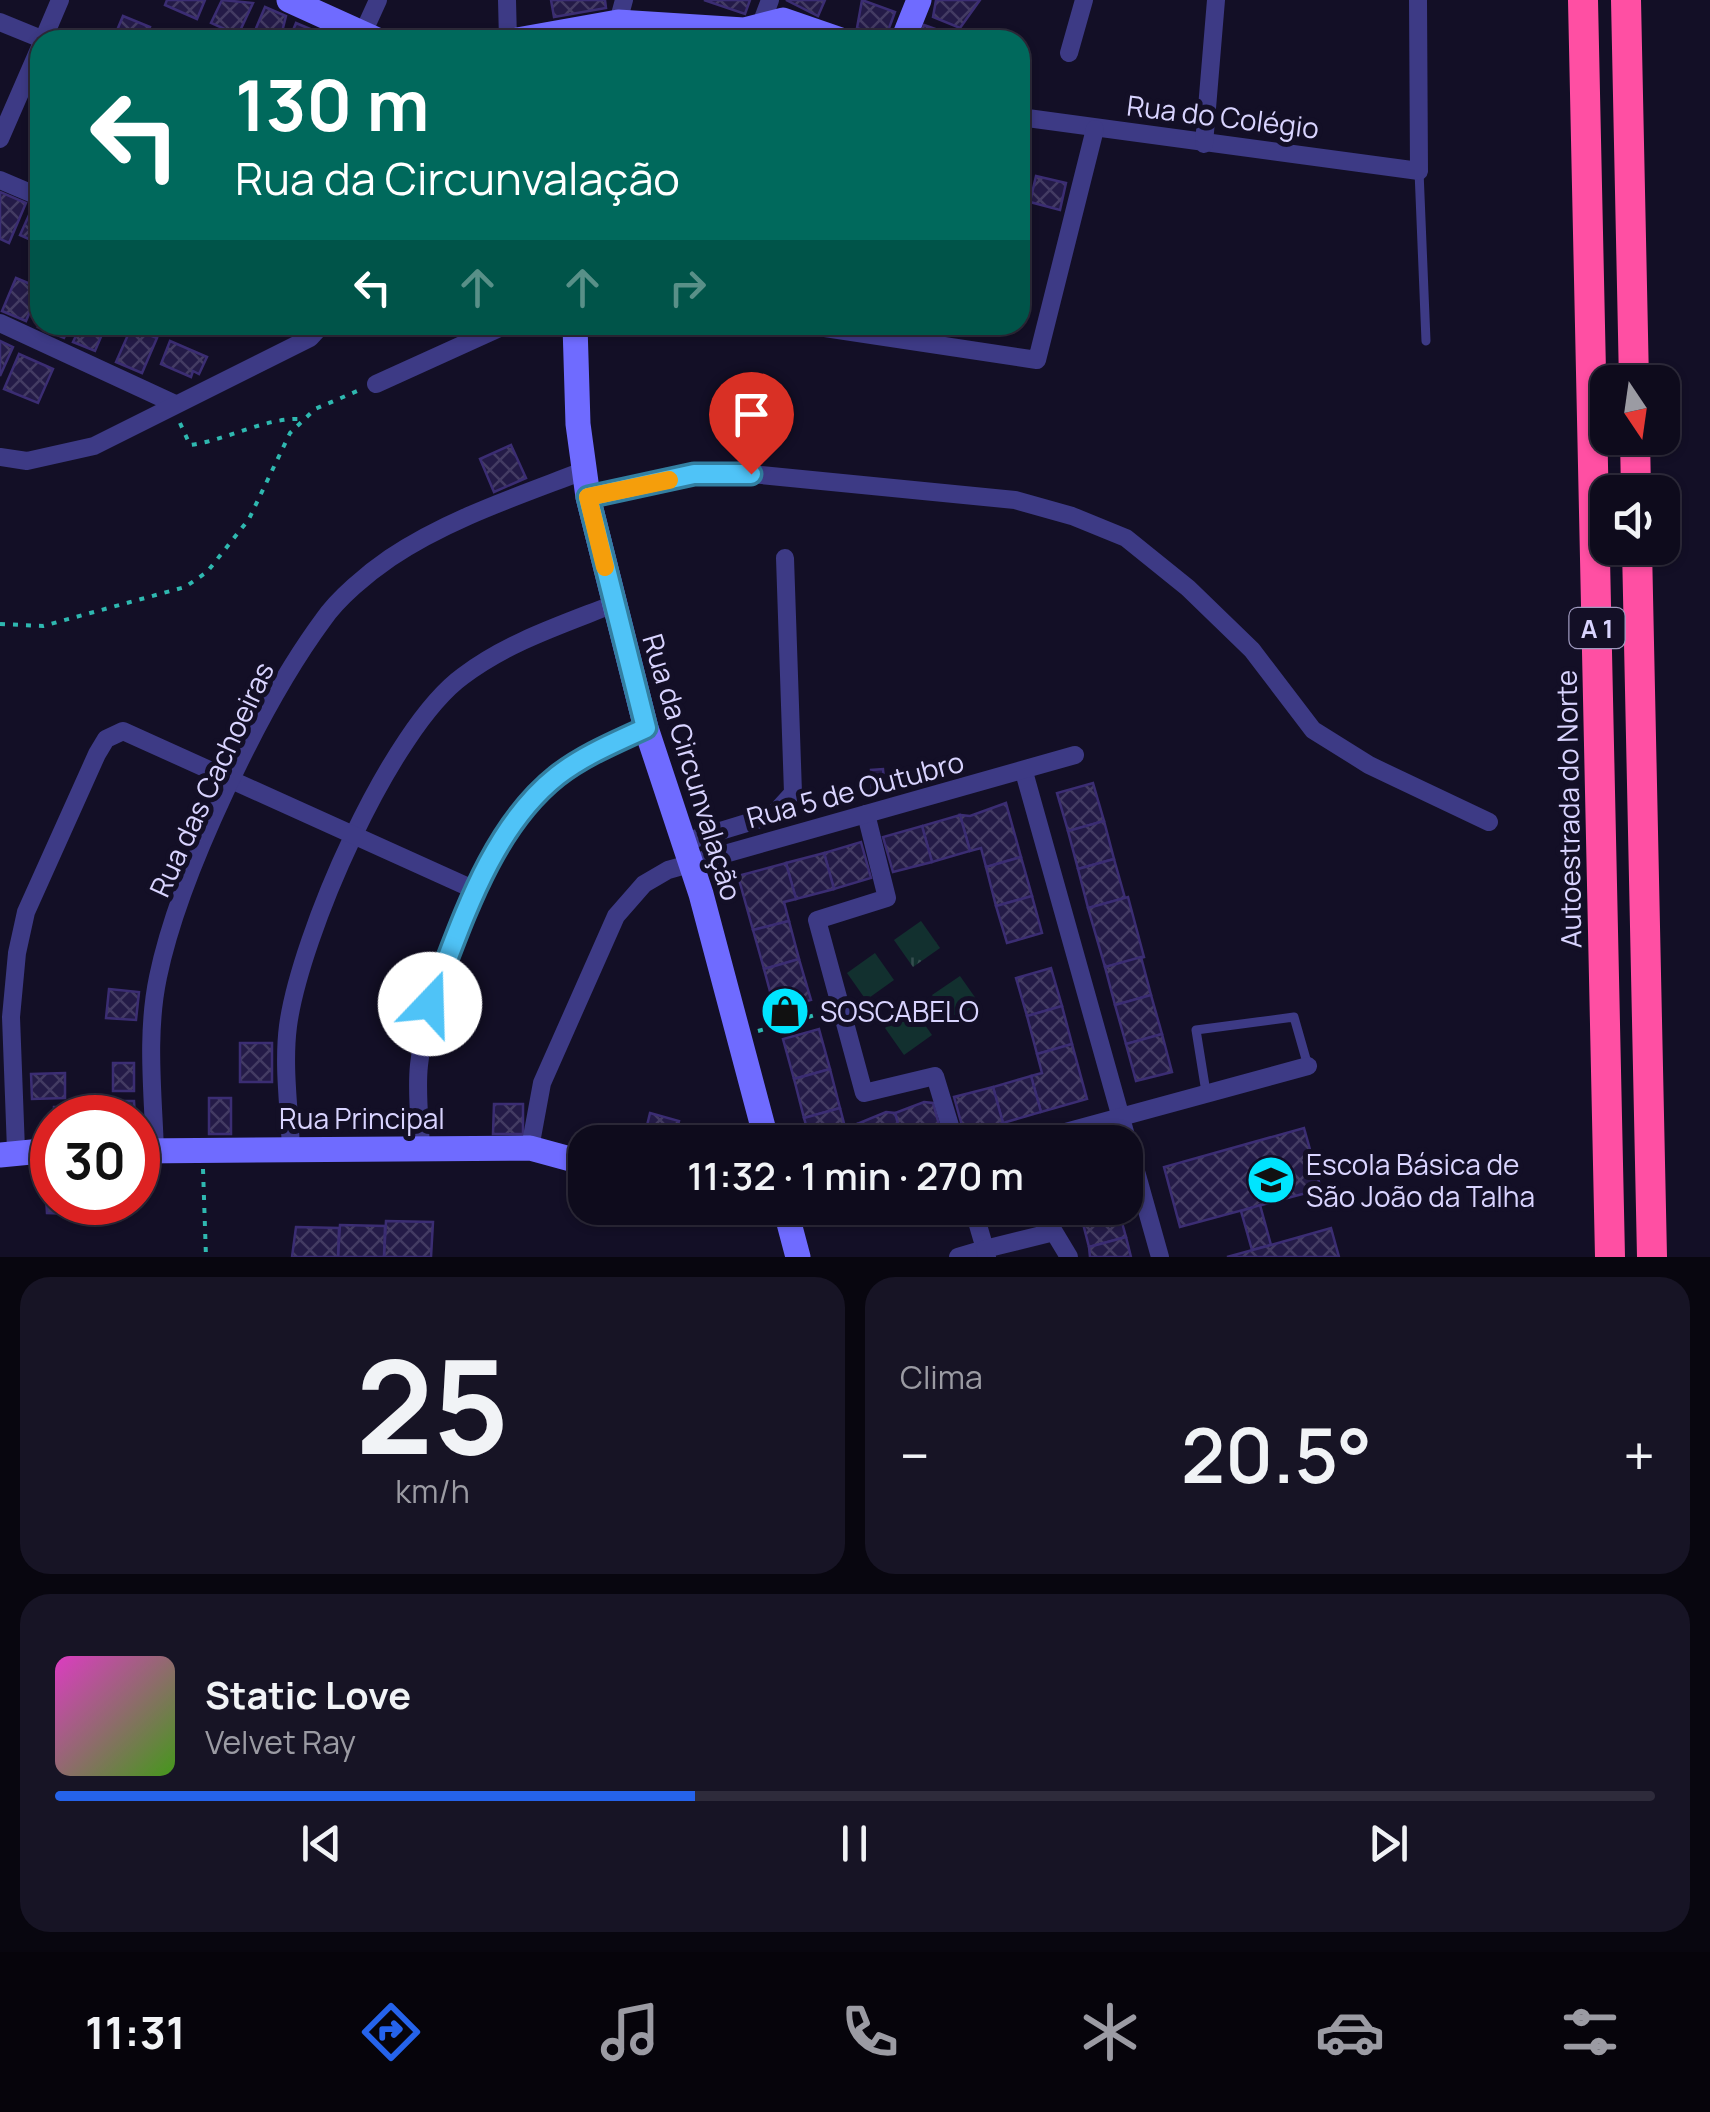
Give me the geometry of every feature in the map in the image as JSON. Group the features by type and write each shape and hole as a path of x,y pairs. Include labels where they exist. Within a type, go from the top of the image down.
{"highway":[{"name":"Autoestrada do Norte","path":"1583,0 1610,1257"},
{"path":"1626,0 1634,365"},
{"name":"A 1","path":"1638,565 1652,1257"}],"street":[{"path":"47,30 60,0"},
{"path":"289,0 356,30"},
{"path":"371,30 378,0"},
{"path":"507,0 508,30"},
{"path":"908,30 919,0"},
{"path":"1069,54 1084,0"},
{"path":"1204,144 1216,0"},
{"path":"1418,0 1419,171"},
{"path":"553,30 621,11 672,30"},
{"path":"744,30 765,12 810,30"},
{"path":"0,22 30,35"},
{"path":"0,139 30,70"},
{"name":"Rua do Colégio","path":"1030,119 1419,171"},
{"path":"912,335 1036,360 1095,129"},
{"path":"0,180 30,193"},
{"path":"0,323 173,404"},
{"path":"0,456 27,460 94,446 313,335"},
{"path":"376,384 484,335"},
{"name":"Rua da Circunvalação","path":"575,335 588,497 646,728 688,852 762,1125"},
{"name":"Rua das Cachoeiras","path":"148,1095 151,1020 158,974 191,874 275,694 325,616 389,559 477,512 583,470"},
{"path":"588,497 694,474 751,474 1015,500 1072,516 1126,538 1188,588 1252,650 1313,730 1369,765 1489,822"},
{"path":"688,852 773,815 793,793 785,558"},
{"path":"291,1148 288,1028 302,961 356,834 408,736 459,678 512,644 614,604"},
{"path":"421,1148 418,1066 430,1004 475,890 525,807 558,776 605,746 646,728"},
{"path":"8,1152 6,1018 26,912 106,739 124,732 232,784 356,834 475,890"},
{"name":"Rua 5 de Outubro","path":"530,1148 542,1083 616,916 644,884 688,852 866,814 1075,755"},
{"path":"1024,772 1160,1257"},
{"path":"866,814 887,898 818,920 840,1008 864,1093 935,1076 950,1125"},
{"path":"1092,1125 1308,1066"},
{"name":"Rua Principal","path":"160,1151 530,1148 568,1158"},
{"path":"792,1225 798,1257"},
{"path":"978,1225 986,1253"},
{"path":"958,1257 986,1253 1054,1232 1068,1257"}],"lane":[{"path":"1419,171 1426,341"},
{"path":"1207,1094 1196,1030 1294,1017 1308,1066"}],"path":[{"path":"0,624 43,626 73,620 196,579 230,547 249,519 278,454 315,409 376,384"},
{"path":"173,404 190,444 220,441 274,422 305,420"},
{"path":"738,1036 840,1008"},
{"path":"202,1150 206,1257"}],"green space":[{"path":"921,921 940,948 913,967 894,940"},
{"path":"875,953 894,980 866,1000 847,973"},
{"path":"960,976 979,1003 951,1022 932,995"},
{"path":"913,1008 932,1035 904,1055 885,1028"}],"building":[{"path":"167,0 205,0 197,19 165,5"},
{"path":"222,0 253,3 240,30 227,30 211,23"},
{"path":"551,0 605,0 606,8 554,17"},
{"path":"704,0 750,0 745,14"},
{"path":"786,0 825,0 818,16"},
{"path":"862,0 895,12 888,30 857,28"},
{"path":"936,0 980,0 960,28 933,17"},
{"path":"265,7 286,16 282,30 255,30"},
{"path":"123,16 150,27 149,30 117,30"},
{"path":"296,23 312,30 293,30"},
{"path":"1036,176 1066,183 1060,210 1030,202"},
{"path":"0,192 26,203 9,243 0,239"},
{"path":"30,213 30,240 20,235"},
{"path":"16,278 30,284 26,321 2,311"},
{"path":"76,335 102,335 95,351 73,342"},
{"path":"128,335 157,338 142,373 116,362"},
{"path":"0,341 13,347 0,376"},
{"path":"170,341 207,357 199,374 193,371 191,377 161,364"},
{"path":"19,354 53,369 38,403 4,389"},
{"path":"511,445 526,478 494,492 480,459"},
{"path":"883,769 885,790 872,790 871,770"},
{"path":"1093,783 1104,821 1068,831 1057,793"},
{"path":"1006,803 1021,857 986,867 981,848 970,851 960,815 970,816"},
{"path":"960,815 970,851 932,862 922,826"},
{"path":"1104,821 1114,859 1078,869 1068,831"},
{"path":"922,826 932,862 893,872 883,837"},
{"path":"861,842 871,878 834,889 824,853"},
{"path":"824,853 834,889 796,899 786,863"},
{"path":"1021,857 1032,896 996,906 986,867"},
{"path":"1114,859 1125,898 1088,908 1078,869"},
{"path":"786,863 796,899 784,902 789,921 753,930 738,876"},
{"path":"1032,896 1042,933 1007,943 996,906"},
{"path":"1128,897 1144,957 1105,967 1088,908"},
{"path":"789,921 799,959 764,969 753,930"},
{"path":"1141,957 1151,995 1115,1005 1105,967"},
{"path":"799,959 811,1000 775,1010 764,969"},
{"path":"1051,968 1062,1006 1027,1016 1016,978"},
{"path":"109,989 139,992 136,1020 106,1018"},
{"path":"1151,995 1162,1034 1126,1044 1115,1005"},
{"path":"1062,1006 1072,1044 1037,1054 1027,1016"},
{"path":"819,1029 830,1069 794,1079 783,1039"},
{"path":"1162,1034 1172,1072 1136,1081 1126,1044"},
{"path":"240,1043 272,1043 272,1082 240,1082"},
{"path":"1072,1044 1087,1099 1041,1112 1031,1076 1042,1073 1037,1054"},
{"path":"113,1063 134,1063 134,1091 113,1091"},
{"path":"830,1069 840,1108 804,1118 794,1079"},
{"path":"65,1073 65,1095 32,1095 31,1074"},
{"path":"1031,1076 1041,1112 1003,1123 993,1087"},
{"path":"993,1087 1003,1123 962,1125 954,1097"},
{"path":"209,1098 231,1098 231,1134 209,1134"},
{"path":"924,1102 933,1103 939,1125 898,1125 895,1113"},
{"path":"494,1104 523,1104 523,1134 493,1134"},
{"path":"840,1108 844,1125 806,1125 804,1118"},
{"path":"886,1112 895,1113 898,1125 857,1125"},
{"path":"650,1113 679,1121 678,1125 647,1125"},
{"path":"1304,1128 1321,1189 1180,1227 1164,1167"},
{"path":"1260,1205 1271,1245 1252,1250 1241,1211"},
{"path":"386,1221 433,1222 431,1257 384,1257"},
{"path":"340,1225 385,1226 384,1257 338,1257"},
{"path":"1083,1225 1123,1225 1126,1237 1089,1247"},
{"path":"296,1227 339,1228 338,1257 292,1257"},
{"path":"1331,1228 1339,1257 1227,1257 1271,1245"},
{"path":"1126,1237 1131,1257 1090,1257 1089,1247"}],"slow traffic":[{"path":"605,567 588,497 669,480"}],"place":[{"name":"SOSCABELO","path":"785,1011"},
{"name":"Escola Básica de São João da Talha","path":"1271,1180"}],"route":[{"path":"430,1004 475,890 525,807 558,776 605,746 646,728 588,497 694,474 751,474"}]}
